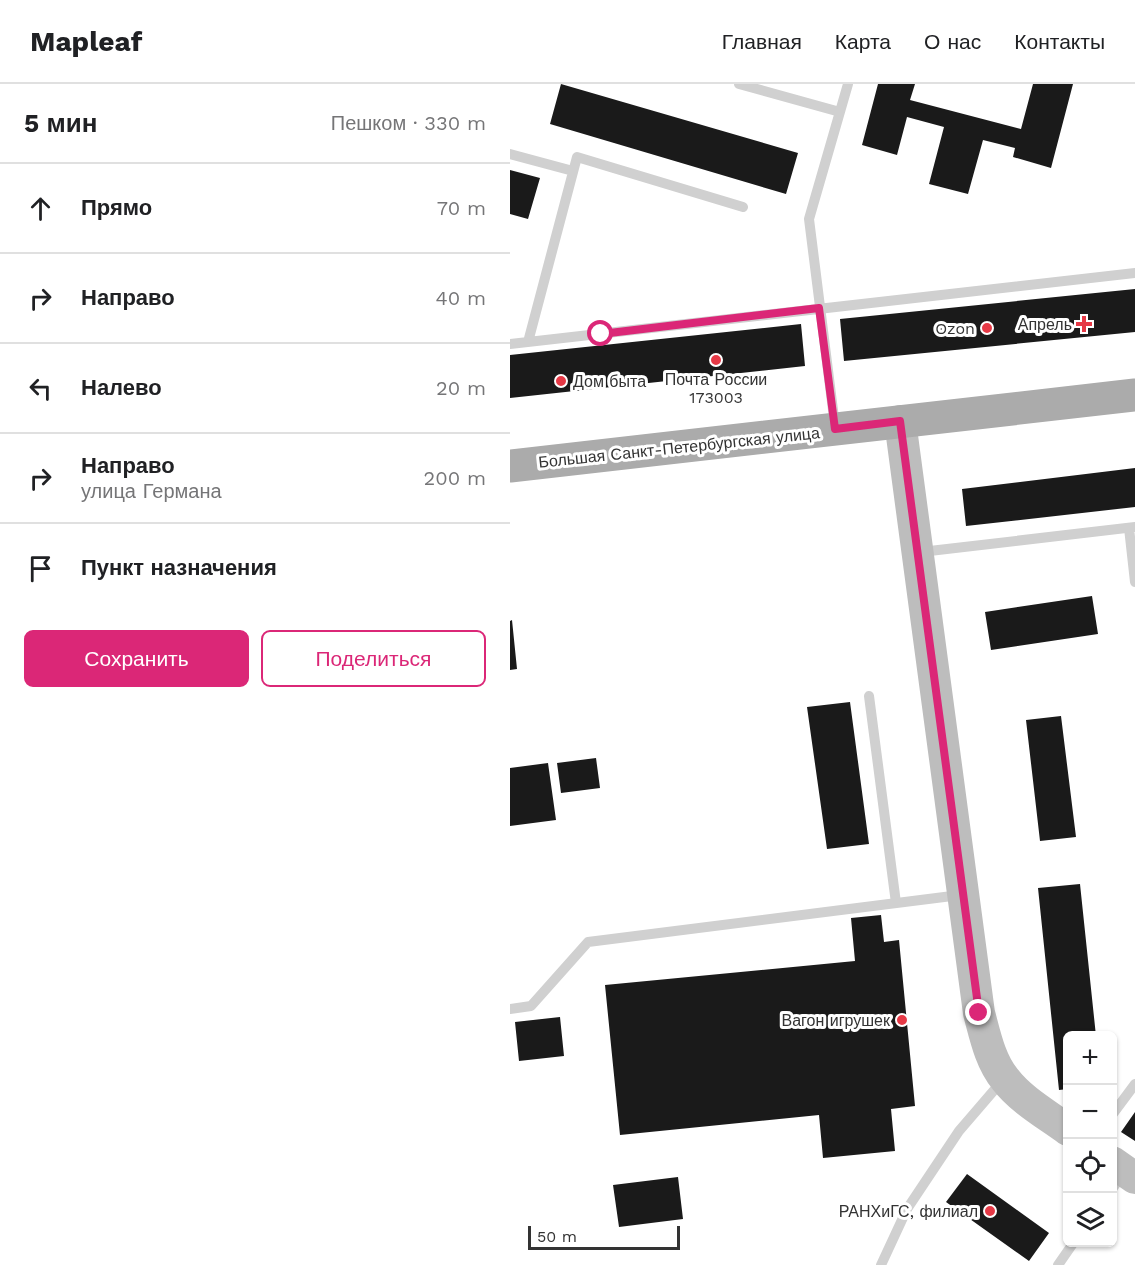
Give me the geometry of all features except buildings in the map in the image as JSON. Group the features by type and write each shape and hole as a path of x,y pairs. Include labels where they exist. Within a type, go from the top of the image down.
{"main road":[{"name":"Большая Санкт-Петербургская улица","path":"510,466 1135,395"},
{"path":"900,421 979,1013 992,1056 1004,1078 1020,1095 1063,1126"}],"lane":[{"path":"739,84 840,112"},
{"path":"835,429 809,219 848,84"},
{"path":"510,154 573,171"},
{"path":"528,342 577,157 743,207"},
{"path":"510,344 1135,273"},
{"path":"918,553 1132,528 1135,582"},
{"path":"869,696 896,903"},
{"path":"510,1009 531,1006 588,942 963,895"},
{"path":"881,1265 907,1209 959,1131 1004,1078"},
{"path":"1117,1109 1135,1084"},
{"path":"1058,1265 1071,1247"}],"place":[{"name":"Апрель","path":"1084,324"},
{"name":"Ozon","path":"987,328"},
{"name":"Почта России 173003","path":"716,360"},
{"name":"Дом быта","path":"561,381"},
{"name":"Вагон игрушек","path":"902,1020"},
{"name":"РАНХиГС, филиал","path":"990,1211"}],"route":[{"path":"601,334 819,308 835,429 900,421 979,1013"}]}
